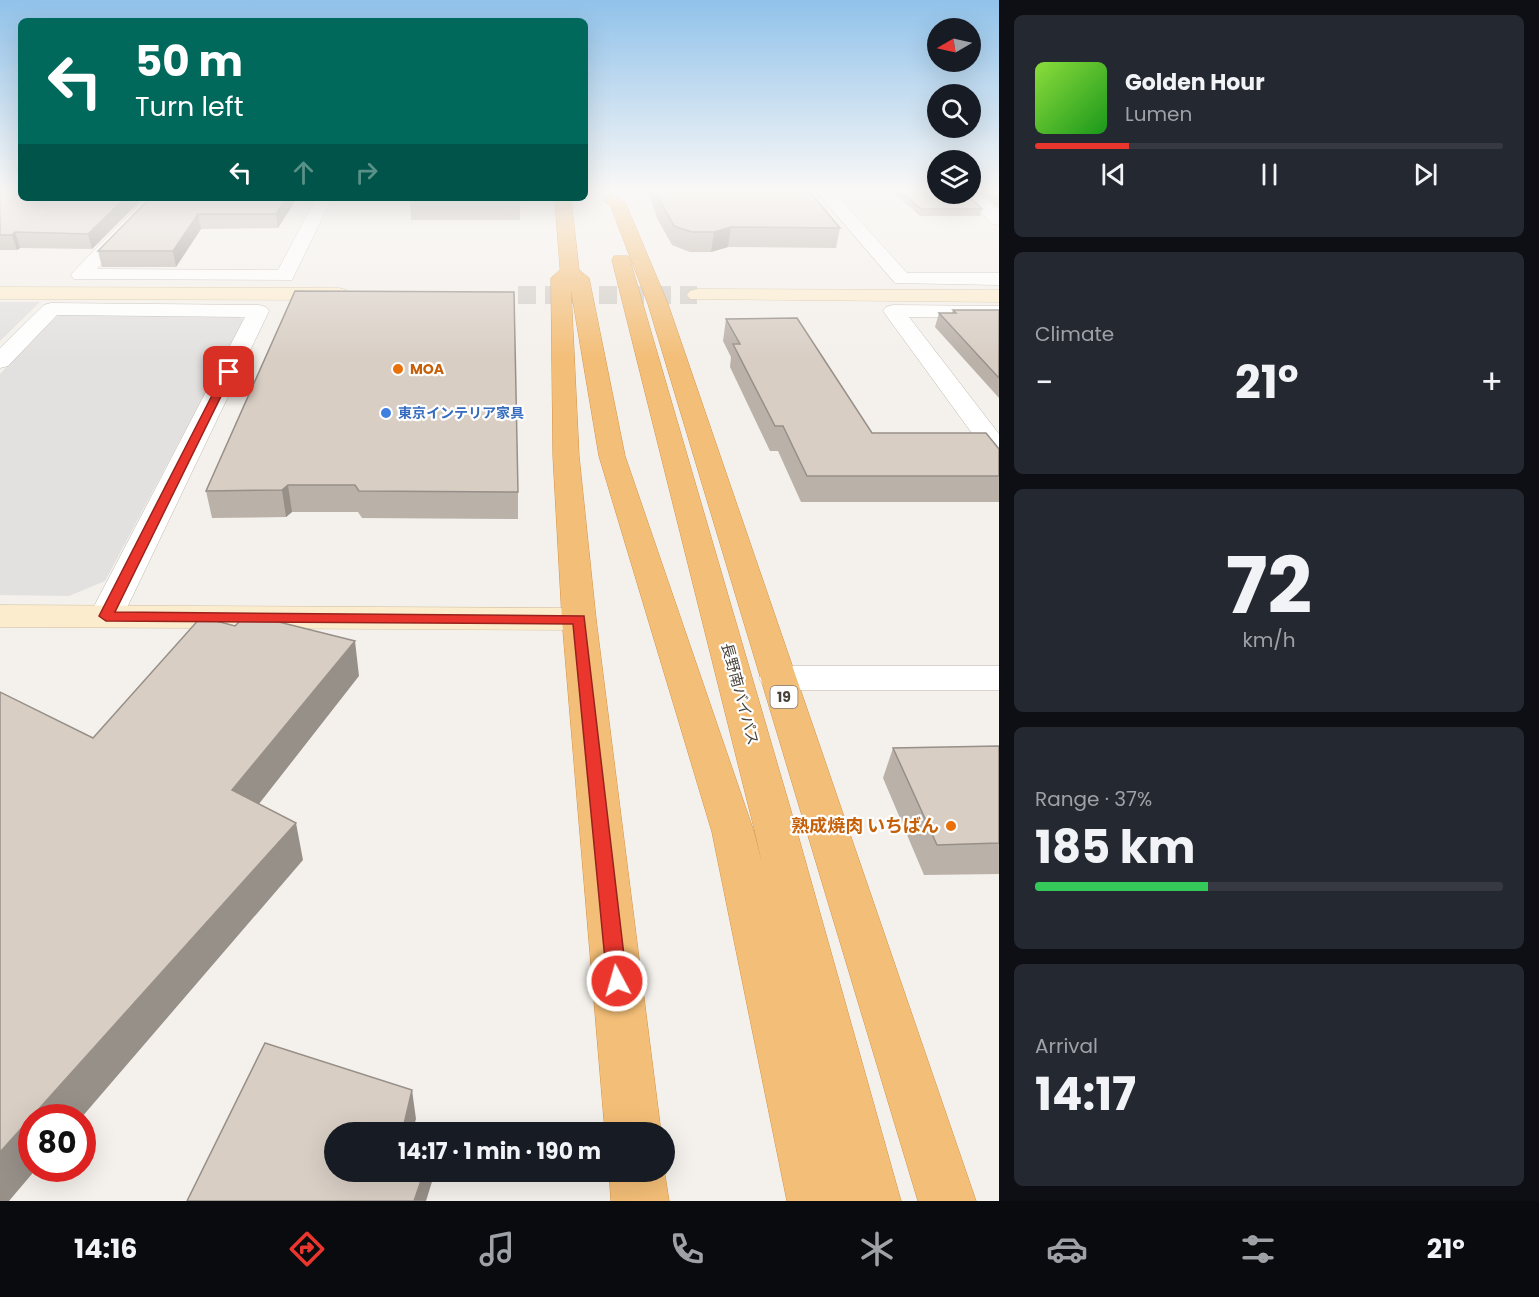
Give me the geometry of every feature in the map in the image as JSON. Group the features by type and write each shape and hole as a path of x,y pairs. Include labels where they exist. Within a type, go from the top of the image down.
{"highway":[{"path":"568,247 570,273"},
{"name":"長野南バイパス","path":"618,247 676,456 872,1201"},
{"name":"19","path":"635,247 658,304 947,1201"},
{"path":"570,273 579,278 612,456 733,832 816,1201"},
{"path":"570,273 561,278 566,456 579,619 632,1122"},
{"path":"638,1182 640,1201"}],"street":[{"path":"108,247 81,275 285,276 299,247"},
{"path":"874,247 902,279 999,279"},
{"path":"0,292 353,294"},
{"path":"698,295 999,296"},
{"path":"0,361 51,309 259,311 106,616"},
{"path":"999,312 892,311 999,452"},
{"path":"0,616 579,619"},
{"path":"777,678 999,678"}],"shaded area":[{"path":"0,302 40,302 0,341"},
{"path":"66,314 234,314 244,320 105,581 69,596 0,595 0,374 54,317"}],"building":[{"path":"102,247 176,247 173,251 98,251"},
{"name":"東京インテリア家具","path":"295,291 514,292 518,492 359,491 355,485 288,485 282,490 206,491"},
{"path":"953,310 999,310 999,378 939,313 956,313"},
{"path":"797,318 872,433 986,433 999,449 999,476 807,476 783,426 775,426 733,344 740,344 726,319"},
{"path":"247,614 355,641 232,790 296,823 43,1104 18,1104 18,1132 0,1152 0,692 93,738 201,617 235,626"},
{"path":"999,746 999,843 937,845 893,748"},
{"path":"265,1043 412,1090 404,1122 324,1122 324,1182 421,1182 414,1201 187,1201"}],"tunnel":[{"path":"518,295 697,295"}],"place":[{"name":"MOA","path":"398,369"},
{"name":"東京インテリア家具","path":"386,413"},
{"name":"熟成焼肉 いちばん","path":"951,826"}],"route":[{"path":"229,372 106,616 579,619 617,981"}]}
